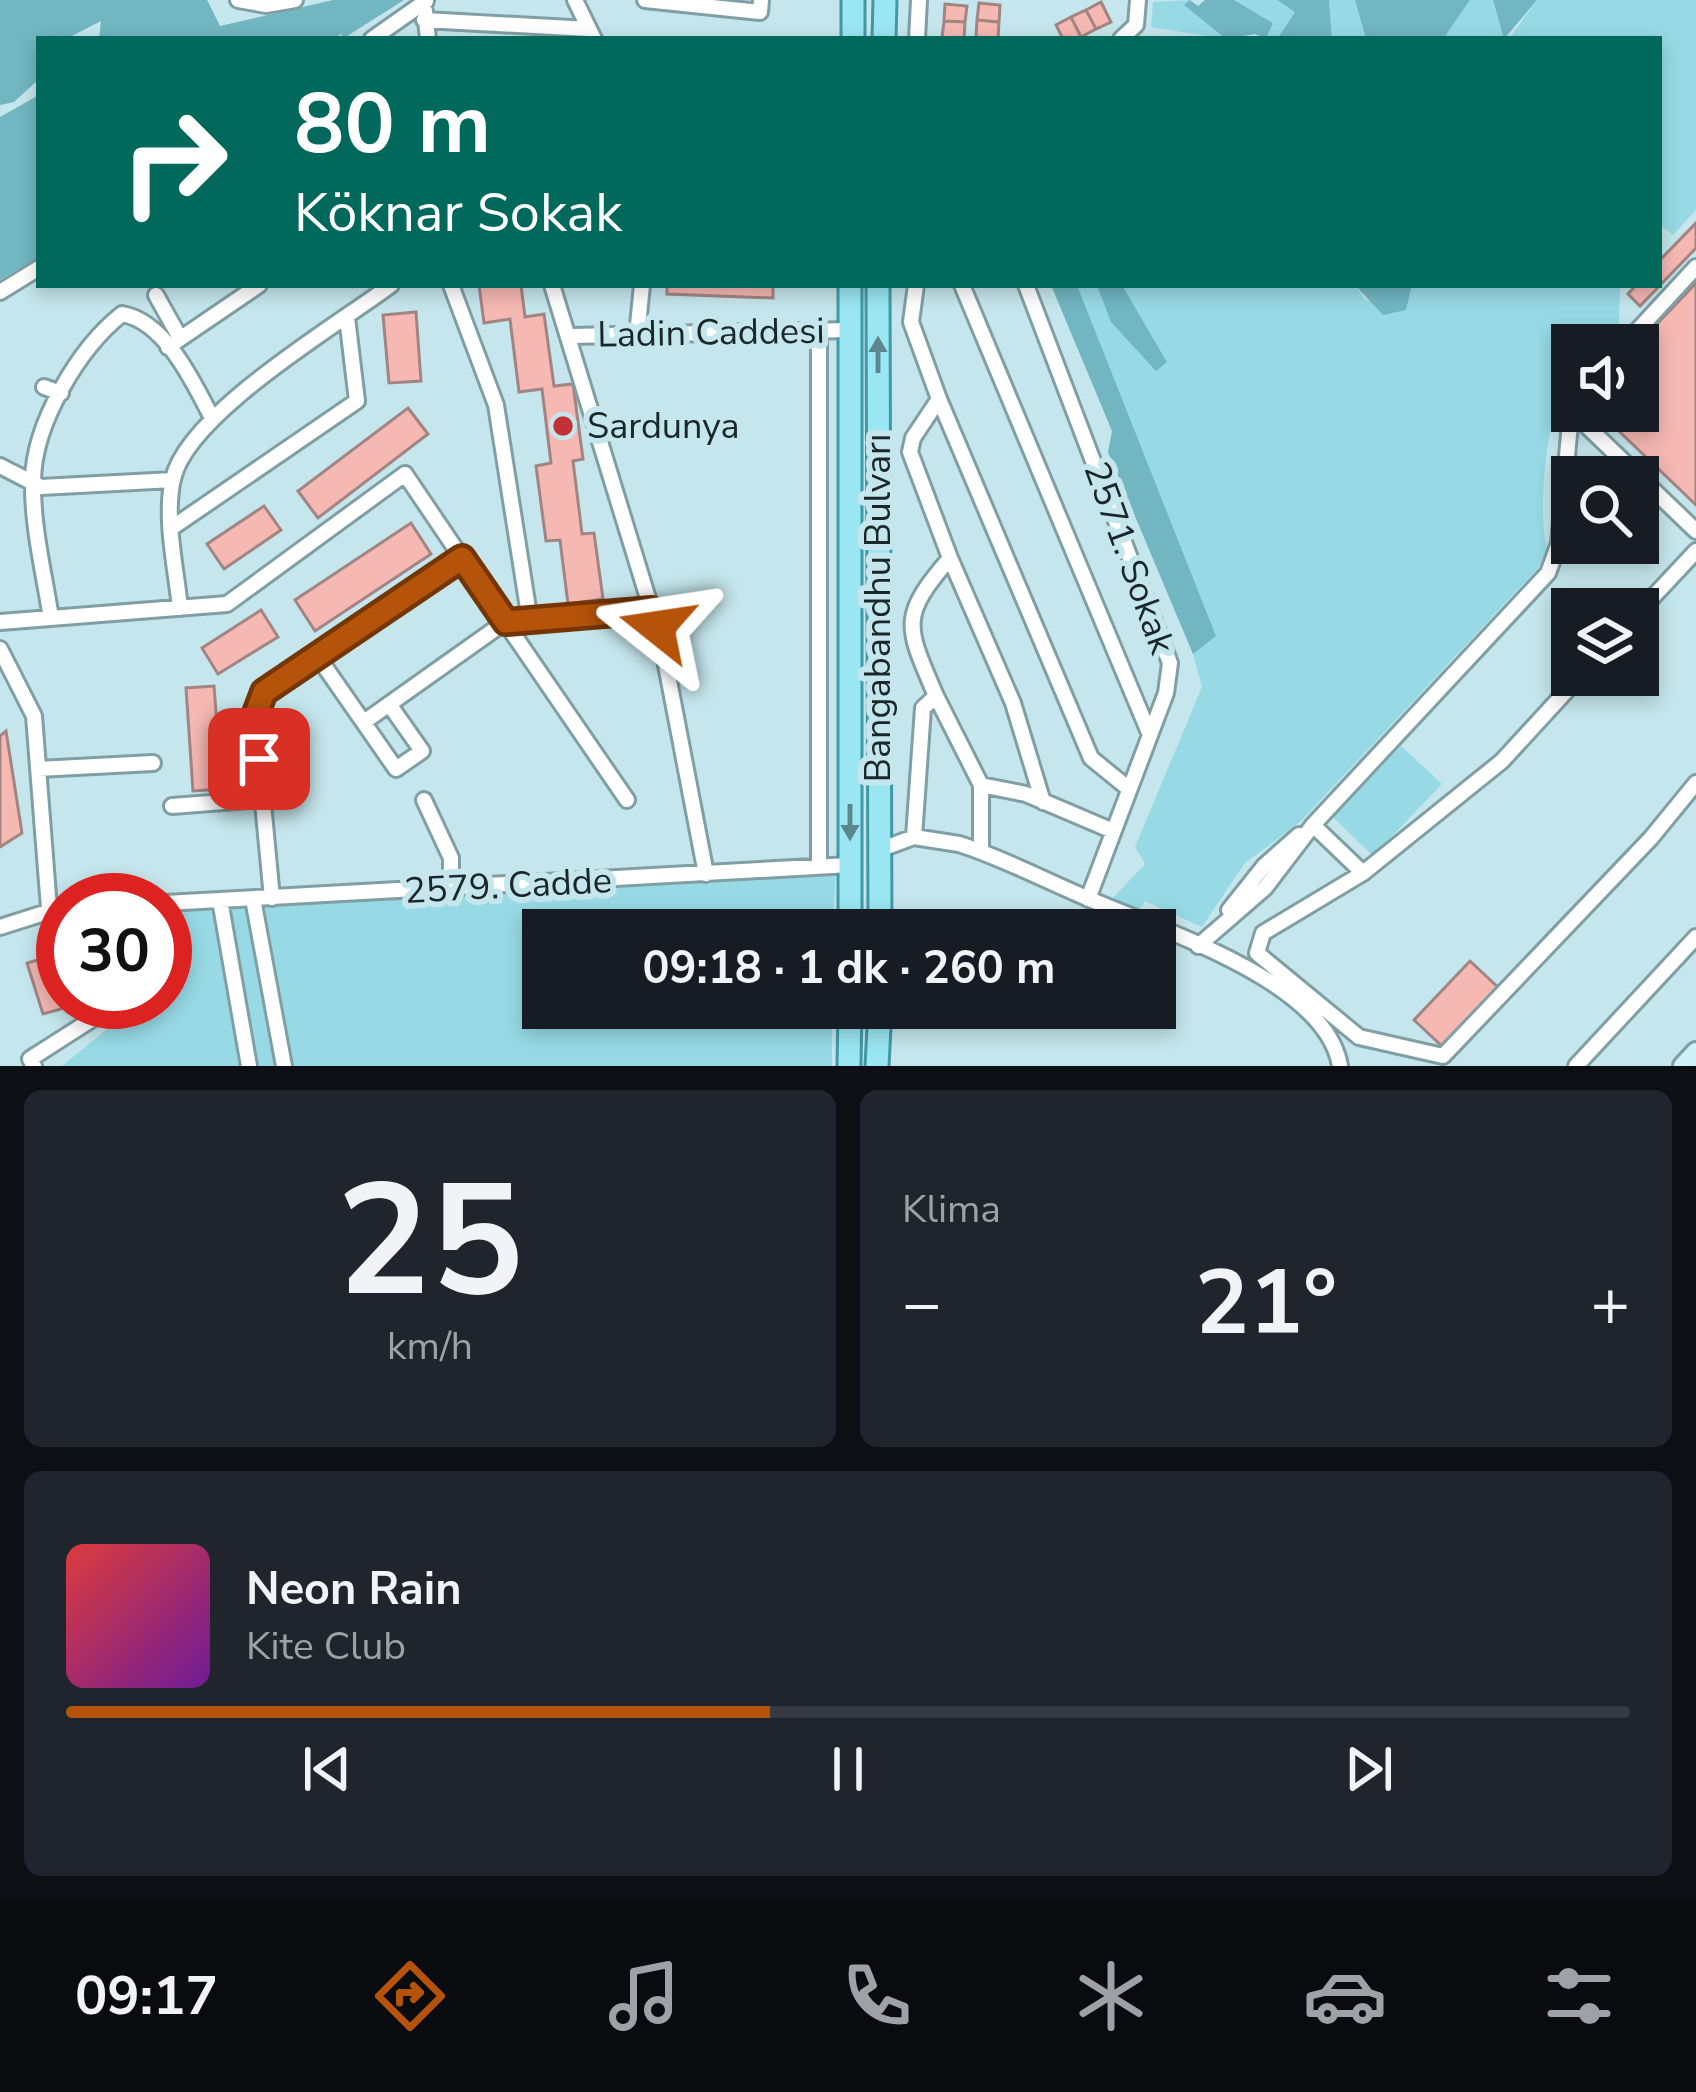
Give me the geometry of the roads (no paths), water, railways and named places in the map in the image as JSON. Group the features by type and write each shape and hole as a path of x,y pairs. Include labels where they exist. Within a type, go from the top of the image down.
{"main road":[{"path":"853,0 853,36"},
{"path":"884,36 885,0"},
{"name":"Bangabandhu Bulvarı","path":"850,288 850,909"},
{"name":"Bangabandhu Bulvarı","path":"878,288 880,909"},
{"path":"850,866 879,850"},
{"path":"849,1066 850,1029"},
{"path":"877,1066 879,1029"},
{"path":"1683,1066 1696,1052"}],"street":[{"path":"238,0 266,5 295,0"},
{"path":"388,28 591,34 575,0"},
{"path":"645,0 760,12 761,0"},
{"path":"916,36 919,0"},
{"path":"1124,36 1136,25 1138,0"},
{"path":"426,1 426,29"},
{"path":"376,36 426,1"},
{"path":"1643,324 1696,267"},
{"path":"0,292 36,270"},
{"path":"174,343 256,288"},
{"path":"452,288 496,405 530,621"},
{"path":"553,288 572,336 652,610 706,874"},
{"path":"637,335 642,288"},
{"path":"916,288 911,322 939,399 1091,758 1129,790"},
{"path":"963,288 1150,735"},
{"name":"2571. Sokak","path":"1027,288 1170,663 1169,684 1088,899"},
{"path":"180,608 172,480 187,448 212,418 347,317 373,290"},
{"path":"156,296 212,418"},
{"path":"51,618 33,485 37,457 61,393 79,354 122,314 133,316 174,343"},
{"path":"173,527 357,401 347,317"},
{"name":"Ladin Caddesi","path":"572,336 849,330"},
{"path":"819,331 819,867"},
{"path":"44,387 61,393"},
{"path":"939,399 913,438 910,452 1012,704 1043,802"},
{"path":"1198,946 1264,866 1313,824 1548,573 1559,543 1568,432"},
{"path":"1596,432 1696,532"},
{"path":"0,466 33,485 172,480"},
{"path":"0,622 235,600 405,474 627,800"},
{"path":"1659,591 1696,551"},
{"path":"272,898 259,701 462,558"},
{"path":"950,558 916,598 912,612 915,643 936,696 982,785 981,852"},
{"path":"364,722 506,622 652,610"},
{"path":"0,649 32,709 52,873"},
{"path":"318,657 397,769 422,751 389,704"},
{"path":"914,837 923,708 936,696"},
{"path":"1562,696 1502,761 1363,873 1263,933 1257,953 1360,1037 1443,1056 1652,838 1696,783"},
{"path":"38,769 153,763"},
{"path":"982,785 1043,802 1113,831"},
{"path":"172,806 262,800"},
{"path":"424,800 451,858 451,889"},
{"path":"1313,824 1363,873"},
{"path":"879,850 914,837 981,852 1198,946 1244,968 1305,1009 1335,1045 1340,1066"},
{"name":"2579. Cadde","path":"192,902 850,866"},
{"path":"253,899 284,1066"},
{"path":"220,900 249,1066"},
{"path":"0,927 36,914"},
{"path":"1576,1066 1696,937"},
{"path":"34,1066 30,1059 77,1029"}],"place":[{"name":"Sardunya","path":"563,426"}]}
